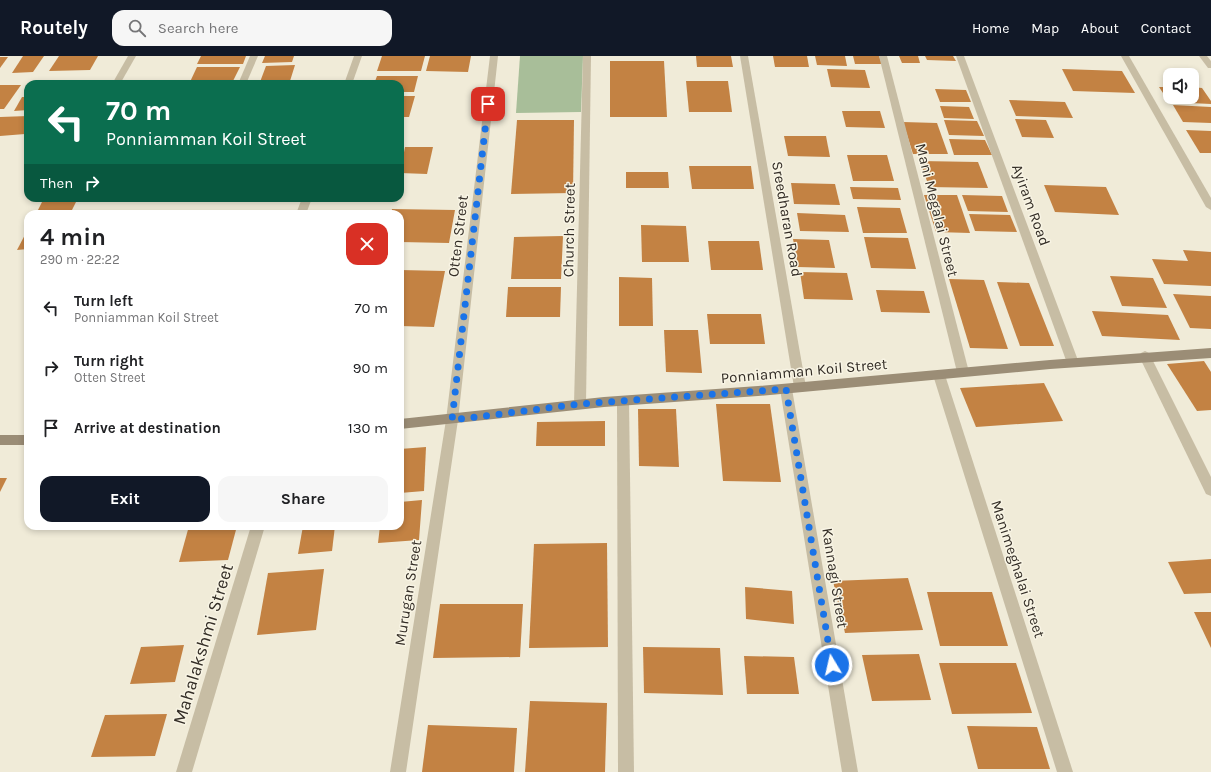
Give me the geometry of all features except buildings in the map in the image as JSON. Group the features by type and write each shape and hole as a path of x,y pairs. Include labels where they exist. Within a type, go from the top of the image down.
{"street":[{"path":"118,80 132,56"},
{"path":"244,80 254,56"},
{"path":"349,80 358,56"},
{"name":"Otten Street","path":"452,420 494,56"},
{"name":"Church Street","path":"580,404 587,56"},
{"name":"Sreedharan Road","path":"744,56 800,387"},
{"name":"Mani Megalai Street","path":"883,56 963,372"},
{"name":"Ayiram Road","path":"960,56 1073,363"},
{"path":"1125,56 1211,207"},
{"path":"1204,56 1211,66"},
{"name":"Ponniamman Koil Street","path":"404,424 452,420 580,404 786,389 1145,356 1211,352"},
{"path":"1145,356 1211,490"},
{"name":"Manimeghalai Street","path":"939,375 1065,772"},
{"name":"Kannagi Street","path":"786,389 850,772"},
{"path":"623,401 626,772"},
{"name":"Murugan Street","path":"398,772 452,420"},
{"path":"0,440 24,440"},
{"name":"Mahalakshmi Street","path":"184,772 257,530"}],"green space":[{"path":"520,56 583,56 581,112 516,113"}],"route":[{"path":"488,104 452,420 580,404 786,389 832,665"}]}
